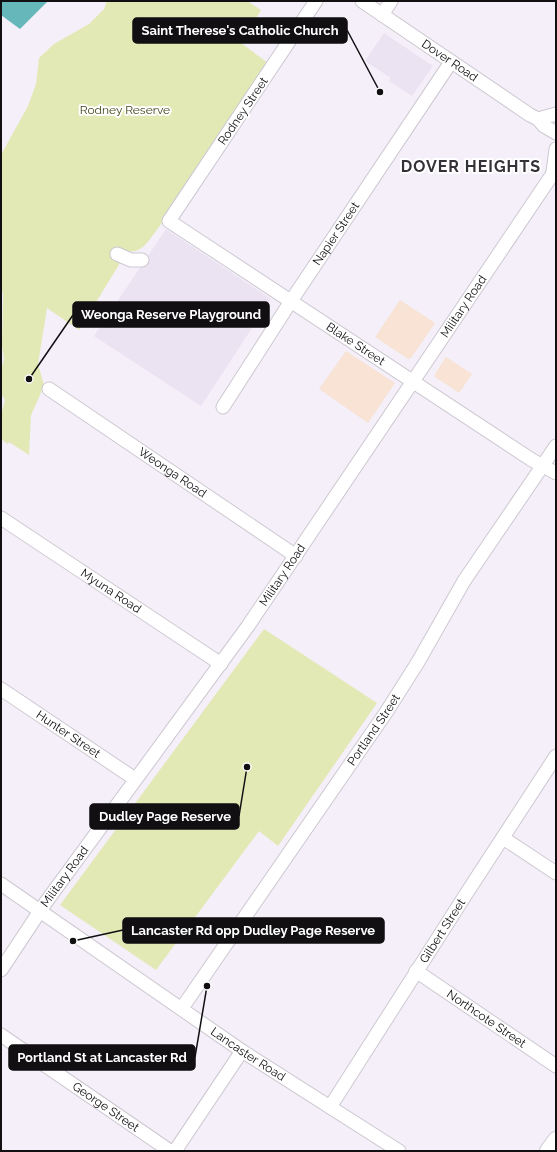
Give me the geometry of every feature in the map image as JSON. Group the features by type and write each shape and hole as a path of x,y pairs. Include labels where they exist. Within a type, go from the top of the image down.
{"main road":[{"path":"548,1151 556,1140"}],"street":[{"name":"Rodney Street","path":"169,221 316,1"},
{"name":"Dover Road","path":"362,1 538,119 544,126 556,133"},
{"path":"382,15 391,1"},
{"name":"Napier Street","path":"223,408 291,301 451,62"},
{"path":"538,119 556,114"},
{"name":"Military Road","path":"1,970 40,911 135,779 221,664 253,630 296,556 554,171 556,149"},
{"name":"Blake Street","path":"169,221 542,466 556,473"},
{"path":"117,254 131,260 142,260"},
{"name":"Weonga Road","path":"50,389 296,556"},
{"name":"Portland Street","path":"182,1008 387,711 418,662 464,581 556,446"},
{"name":"Myuna Road","path":"1,518 221,664"},
{"name":"Hunter Street","path":"1,689 135,779"},
{"name":"Gilbert Street","path":"330,1107 416,971 556,756"},
{"path":"503,838 556,873"},
{"name":"Lancaster Road","path":"1,884 242,1051 399,1151"},
{"name":"Northcote Street","path":"416,971 556,1066"},
{"name":"George Street","path":"1,1035 170,1151"},
{"path":"175,1151 242,1051"}],"shaded area":[{"path":"384,33 433,66 412,96 389,81 391,78 365,61"},
{"path":"166,229 271,299 201,406 94,336"},
{"path":"400,300 435,323 411,358 408,359 375,337"},
{"path":"346,351 395,383 368,423 319,389"},
{"path":"446,357 472,374 459,393 435,377 435,374"}],"green space":[{"name":"Rodney Reserve","path":"107,1 247,1 261,10 241,43 268,63 159,227 146,244 142,248 131,251 124,251 116,248 111,257 120,263 79,330 47,308 38,364 44,385 31,415 29,455 9,442 8,444 1,439 1,415 5,400 1,393 1,372 4,358 2,346 3,295 1,285 2,153 28,106 36,84 39,58 54,44 89,24 104,9"},
{"path":"264,629 377,703 278,846 259,831 156,970 60,905"}],"water":[{"path":"1,1 48,1 20,29 1,15"}],"place":[{"name":"Saint Therese's Catholic Church","path":"380,92"},
{"name":"Weonga Reserve Playground","path":"29,379"},
{"name":"Dudley Page Reserve","path":"247,767"},
{"name":"Lancaster Rd opp Dudley Page Reserve","path":"73,941"},
{"name":"Portland St at Lancaster Rd","path":"207,986"}],"district":[{"name":"DOVER HEIGHTS","path":"471,166"}]}
